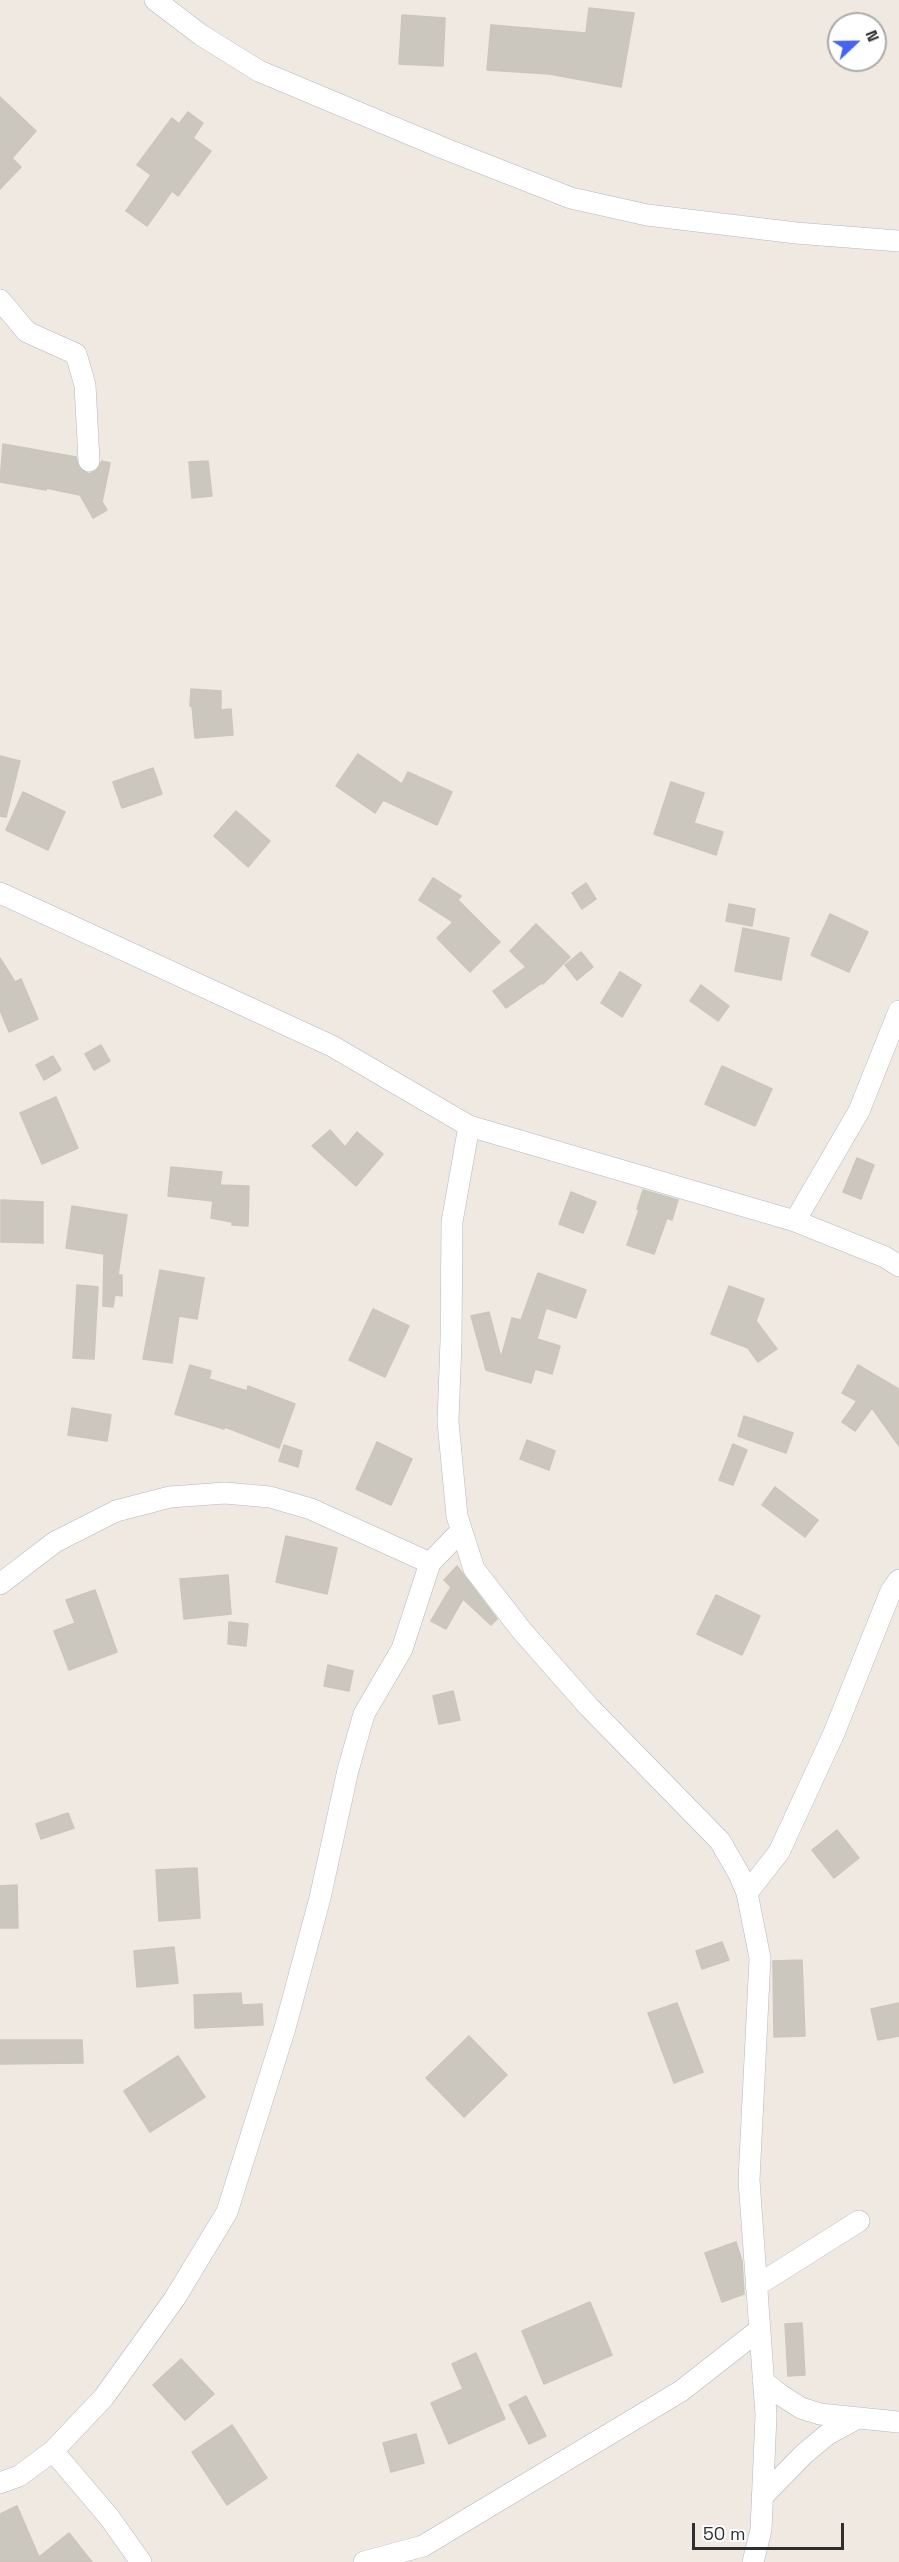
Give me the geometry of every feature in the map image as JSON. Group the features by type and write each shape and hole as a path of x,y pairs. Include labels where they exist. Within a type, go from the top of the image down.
{"street":[{"path":"155,0 201,35 259,71 443,148 571,198 647,215 796,233 899,241"},
{"path":"0,300 27,332 76,354 85,385 89,461"},
{"path":"0,893 332,1046 469,1126 795,1221 885,1257 899,1266"},
{"path":"795,1221 859,1111 899,1011"},
{"path":"469,1126 452,1222 448,1422 457,1516 474,1569 515,1622 589,1707 720,1841 747,1893 760,1958 749,2180 766,2415 761,2530 753,2562"},
{"path":"0,1584 55,1542 116,1511 170,1497 225,1493 270,1497 311,1509 430,1563"},
{"path":"0,2483 19,2476 53,2451 111,2388 175,2298 227,2212 288,2017 320,1898 348,1770 364,1714 402,1649 430,1563 461,1531"},
{"path":"747,1893 779,1852 834,1733 891,1591 899,1580"},
{"path":"756,2286 859,2221"},
{"path":"364,2562 423,2546 681,2391 759,2330"},
{"path":"763,2381 778,2394 801,2408 820,2414 899,2422"},
{"path":"762,2498 804,2454 828,2434 858,2418"},
{"path":"53,2451 109,2517 141,2562"}],"building":[{"path":"589,8 634,13 621,87 549,74 487,70 491,25 586,33"},
{"path":"402,15 445,18 443,66 399,64"},
{"path":"0,97 36,131 12,158 21,167 0,189"},
{"path":"188,112 203,123 193,138 211,151 178,196 172,191 147,226 126,211 151,175 137,165 172,118 179,124"},
{"path":"3,444 76,457 79,468 89,474 96,471 102,461 110,463 102,502 107,510 93,518 80,495 0,482"},
{"path":"208,461 212,496 192,498 189,462"},
{"path":"191,689 221,691 221,710 231,709 233,735 195,738 192,706 190,706"},
{"path":"358,754 402,784 408,772 452,792 437,825 383,800 375,813 336,786"},
{"path":"0,756 20,761 6,817 0,816"},
{"path":"153,768 162,794 122,808 113,782"},
{"path":"671,782 704,793 694,823 723,832 716,855 654,834"},
{"path":"23,792 65,812 48,850 6,830"},
{"path":"236,811 270,841 248,867 214,836"},
{"path":"433,878 461,896 458,900 500,942 470,972 437,938 453,922 419,900"},
{"path":"586,883 596,899 582,909 572,893"},
{"path":"729,904 755,909 752,926 726,921"},
{"path":"830,914 868,932 849,972 811,955"},
{"path":"536,924 570,957 543,984 506,1008 493,991 526,967 510,951"},
{"path":"743,928 789,938 781,980 735,971"},
{"path":"581,952 593,967 577,980 565,965"},
{"path":"0,958 15,982 21,979 38,1019 9,1032 0,1010"},
{"path":"620,972 641,985 622,1017 601,1003"},
{"path":"701,985 729,1006 718,1021 690,1001"},
{"path":"101,1045 110,1061 94,1070 85,1054"},
{"path":"53,1056 61,1070 44,1080 36,1065"},
{"path":"722,1066 772,1089 755,1126 705,1104"},
{"path":"56,1097 78,1148 42,1164 20,1113"},
{"path":"330,1130 345,1147 357,1132 383,1154 356,1186 312,1146"},
{"path":"857,1158 874,1165 861,1199 843,1192"},
{"path":"171,1167 222,1172 220,1185 249,1186 248,1226 232,1225 232,1222 211,1218 213,1201 168,1196"},
{"path":"643,1190 678,1200 672,1220 667,1218 654,1254 627,1245"},
{"path":"571,1192 596,1202 583,1233 559,1224"},
{"path":"1,1200 43,1202 43,1243 1,1242"},
{"path":"72,1206 127,1215 118,1275 122,1275 122,1296 115,1295 113,1307 103,1306 104,1254 66,1248"},
{"path":"160,1270 204,1278 197,1319 179,1316 172,1363 143,1359"},
{"path":"538,1273 586,1290 576,1318 546,1308 537,1339 560,1346 552,1374 535,1369 531,1383 486,1370 471,1316 489,1312 501,1358 512,1318 521,1320"},
{"path":"77,1285 98,1287 94,1359 73,1358"},
{"path":"729,1286 764,1299 756,1321 777,1349 758,1362 748,1348 711,1334"},
{"path":"373,1309 409,1326 385,1377 349,1360"},
{"path":"190,1365 211,1371 209,1379 247,1391 248,1386 295,1404 279,1448 225,1427 224,1429 175,1414"},
{"path":"858,1365 899,1389 899,1446 872,1408 855,1431 842,1422 857,1401 842,1393"},
{"path":"72,1408 111,1415 107,1441 68,1435"},
{"path":"744,1416 793,1433 786,1453 738,1436"},
{"path":"527,1440 555,1451 549,1470 520,1459"},
{"path":"377,1442 412,1459 391,1505 356,1489"},
{"path":"733,1444 747,1450 733,1485 719,1480"},
{"path":"284,1445 302,1451 298,1467 279,1461"},
{"path":"775,1487 818,1520 805,1537 762,1505"},
{"path":"286,1536 337,1548 327,1594 276,1582"},
{"path":"457,1566 497,1619 491,1625 463,1599 446,1629 431,1621 451,1587 444,1580"},
{"path":"228,1575 231,1614 184,1619 180,1579"},
{"path":"95,1590 117,1652 69,1670 54,1631 75,1623 66,1600"},
{"path":"716,1595 760,1616 742,1655 697,1634"},
{"path":"229,1622 248,1624 246,1646 228,1644"},
{"path":"328,1665 353,1671 349,1691 324,1686"},
{"path":"453,1691 460,1720 439,1724 433,1696"},
{"path":"68,1813 74,1828 41,1839 36,1824"},
{"path":"837,1830 859,1858 834,1878 812,1850"},
{"path":"197,1868 200,1918 159,1921 156,1870"},
{"path":"17,1885 18,1928 0,1928 0,1886"},
{"path":"722,1942 729,1960 702,1969 696,1951"},
{"path":"174,1947 178,1983 137,1987 134,1951"},
{"path":"802,1960 805,2036 774,2037 773,1961"},
{"path":"241,1993 242,2005 262,2004 263,2025 195,2028 194,1995"},
{"path":"677,2003 703,2072 674,2083 648,2013"},
{"path":"899,2003 899,2036 878,2040 871,2009"},
{"path":"469,2036 507,2075 464,2117 426,2078"},
{"path":"0,2040 82,2040 83,2063 0,2064"},
{"path":"178,2056 205,2097 150,2132 124,2091"},
{"path":"736,2242 742,2261 744,2294 722,2302 705,2253"},
{"path":"590,2302 612,2355 544,2384 522,2331"},
{"path":"802,2323 805,2375 788,2376 785,2324"},
{"path":"476,2353 505,2419 449,2444 431,2403 463,2389 452,2364"},
{"path":"181,2359 214,2394 185,2420 153,2385"},
{"path":"526,2396 546,2436 529,2444 509,2405"},
{"path":"232,2425 267,2478 227,2505 192,2452"},
{"path":"416,2434 424,2463 391,2472 383,2443"},
{"path":"17,2506 39,2557 69,2533 92,2562 0,2562 0,2514"}]}
